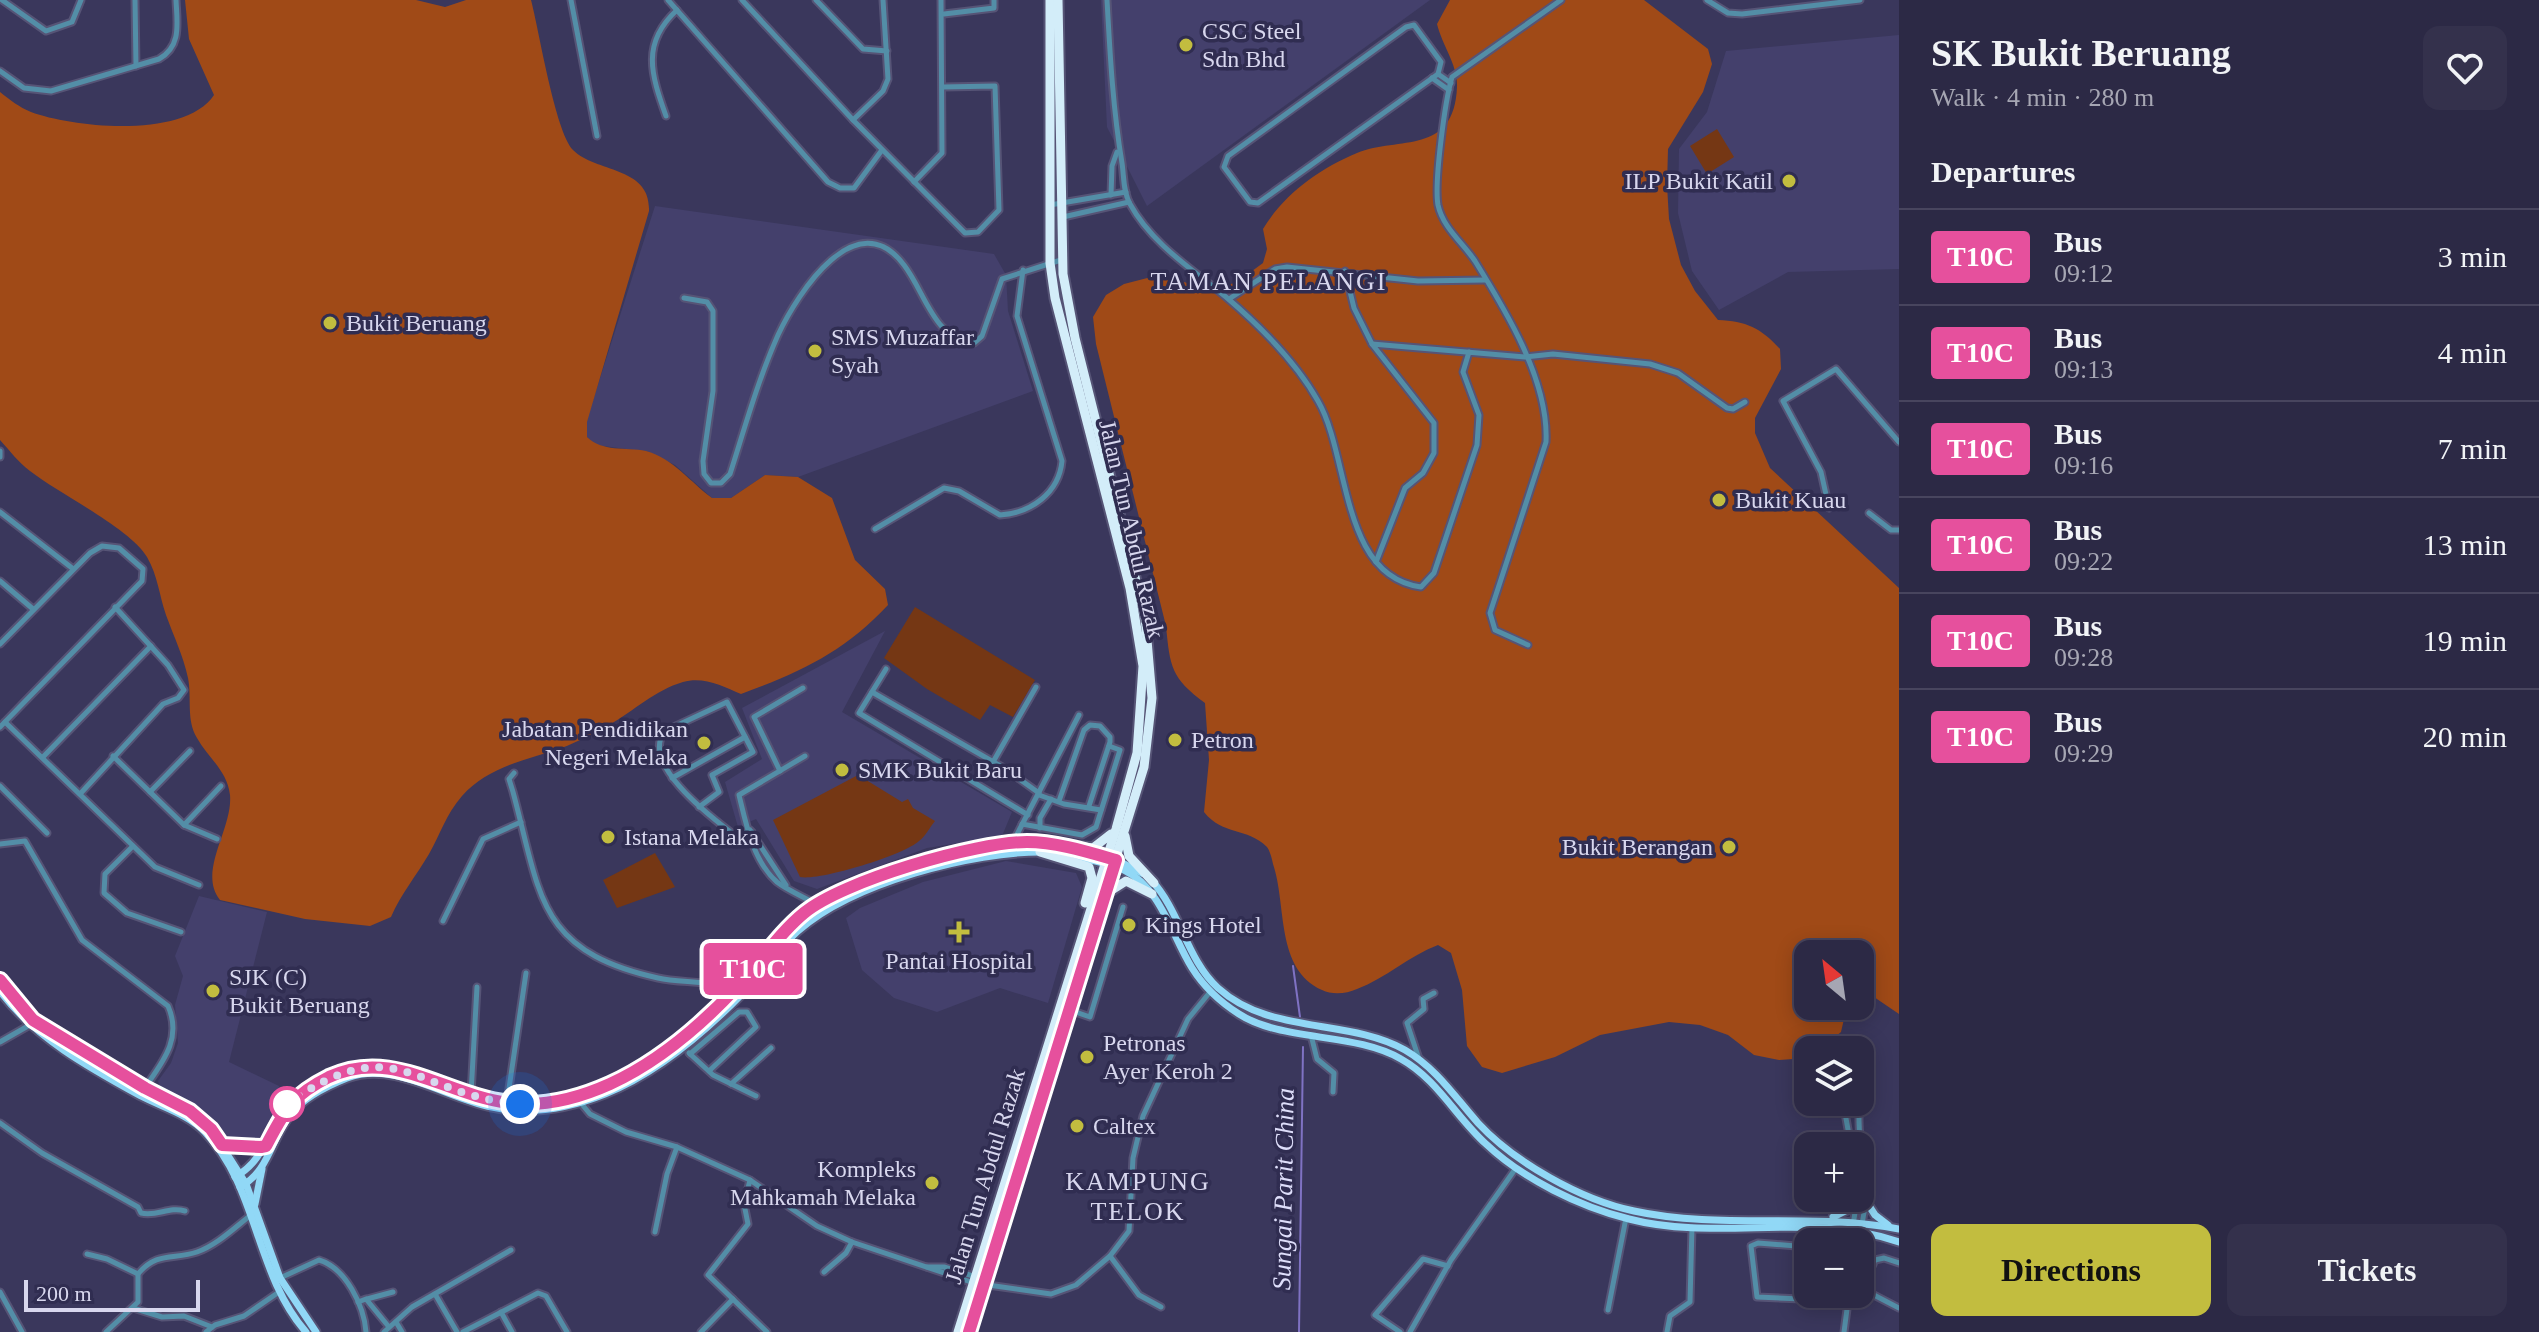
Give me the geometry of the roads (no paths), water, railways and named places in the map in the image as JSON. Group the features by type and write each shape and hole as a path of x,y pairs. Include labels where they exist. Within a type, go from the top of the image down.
{"highway":[{"name":"Jalan Tun Abdul Razak","path":"1050,0 1056,205"},
{"name":"Jalan Tun Abdul Razak","path":"1058,0 1056,205 1050,263 1055,298 1130,588 1143,666 1137,753 1121,829"},
{"name":"Jalan Tun Abdul Razak","path":"969,1332 1074,957 1110,862 1150,734 1150,654 1134,565 1075,338 1055,219"},
{"path":"1042,848 1093,848 1121,829 1129,856 1154,883"},
{"path":"1042,848 1084,864 1091,873 1074,957"},
{"name":"Jalan Tun Abdul Razak","path":"958,1332 981,1281 1070,1010 1106,894 1110,862"},
{"path":"1106,894 1126,881 1152,894"}],"main road":[{"path":"237,1176 266,1146 287,1104 312,1086 355,1067 386,1066 507,1103 579,1100 649,1062 738,992 789,926 816,904 849,888 926,862 1013,842 1110,862 1154,883 1216,987 1245,1008 1262,1015 1381,1040 1420,1061 1443,1080 1492,1138 1511,1153 1538,1171 1615,1206 1677,1217 1811,1220 1899,1229"},
{"path":"816,904 825,906 971,861 1042,848"},
{"path":"1110,862 1133,876 1152,894 1193,970 1210,992 1241,1016 1259,1024 1378,1048 1403,1060 1436,1087 1486,1144 1533,1179 1626,1218 1692,1226 1857,1226 1899,1242"},
{"path":"254,1205 263,1167 290,1115 316,1092 358,1075 388,1073 460,1099 515,1111 579,1100 646,1074 682,1047 809,922 862,894"},
{"path":"786,944 816,909 816,904"},
{"path":"0,980 33,1020 142,1092 201,1119 222,1145 254,1205 280,1278 316,1332"},
{"path":"0,991 28,1026 197,1125 237,1176"},
{"path":"222,1145 266,1146"},
{"path":"243,1186 263,1167"},
{"path":"243,1186 263,1259 279,1292 306,1332"},
{"path":"1811,1220 1837,1216 1842,1212"},
{"path":"1872,1212 1879,1220 1899,1229"}],"street":[{"path":"2,0 46,31 72,22 81,0"},
{"path":"135,0 136,66"},
{"path":"0,71 24,88 51,91 159,59 175,44 176,0"},
{"path":"571,0 597,136"},
{"path":"668,0 828,182 840,188 854,188 882,150"},
{"path":"742,0 853,120 965,233 978,232 999,210 995,86 943,87"},
{"path":"816,0 863,49 887,51"},
{"path":"853,120 883,91 888,79 883,0"},
{"path":"914,182 942,153 941,0"},
{"path":"943,14 994,8 994,0"},
{"path":"1107,0 1117,152 1129,202 1155,238 1229,299 1293,364 1322,407 1355,523 1376,563 1412,586 1421,587 1434,573 1477,445 1479,415 1463,372 1469,352"},
{"path":"1528,645 1495,630 1490,613 1546,442 1544,410 1525,357 1485,280 1450,229 1438,204 1449,90 1456,72 1561,0"},
{"path":"1707,0 1728,13 1742,14 1860,0"},
{"path":"666,116 655,86 652,43 661,25 677,10"},
{"path":"1406,27 1418,28 1434,51 1442,66 1435,76 1258,203 1250,202 1224,167 1228,156 1406,27"},
{"path":"1435,76 1451,83"},
{"path":"1435,76 1449,90"},
{"path":"1111,195 1112,166 1117,152"},
{"path":"1056,205 1126,192"},
{"path":"1055,219 1129,202"},
{"path":"684,298 707,302 713,311 713,391 703,461 704,474 711,483 721,483 730,474 759,381 779,332 812,281 837,254 860,242 876,242 888,249 903,263 942,328 961,342 974,343 982,336 999,283 1006,275 1061,260"},
{"path":"1229,299 1275,269 1287,267 1418,281 1485,280"},
{"path":"875,529 944,488 959,491 1000,515 1032,506 1057,482 1062,461 1017,316 1023,270"},
{"path":"1345,271 1354,308 1372,344 1434,423 1434,453 1423,473 1405,488 1376,563"},
{"path":"1372,344 1525,357 1553,354 1657,365 1678,373 1727,408 1733,409 1745,402"},
{"path":"1829,508 1821,472 1783,401 1822,374 1836,369 1850,381 1899,442"},
{"path":"0,512 72,568"},
{"path":"1869,513 1891,530 1899,530"},
{"path":"0,644 72,568 102,546 119,548 143,569 144,576 0,727"},
{"path":"0,581 33,609"},
{"path":"80,794 163,704 183,695 179,679 115,607"},
{"path":"43,757 151,645"},
{"path":"886,669 859,713 1028,815"},
{"path":"993,762 1036,687"},
{"path":"780,771 754,717 803,688"},
{"path":"872,692 993,762 1039,794 1101,810"},
{"path":"699,807 719,792 712,775 753,752 727,702 665,731 659,738 660,751 672,778 699,807 733,834 748,831"},
{"path":"1013,842 1079,715"},
{"path":"5,722 155,867 199,885"},
{"path":"1040,828 1040,818 1055,800 1086,727 1105,729 1110,737 1089,806"},
{"path":"672,778 745,737"},
{"path":"1022,824 1082,835 1090,833 1096,827 1120,750 1109,746"},
{"path":"150,792 190,751"},
{"path":"113,756 184,825 217,839"},
{"path":"805,756 739,795 748,831 787,886 816,904"},
{"path":"514,773 509,779 542,899 555,925 585,953 659,979 738,992"},
{"path":"0,786 47,833"},
{"path":"184,825 221,786"},
{"path":"443,921 483,839 521,822"},
{"path":"0,844 25,841 82,940 160,997 171,1011 172,1045 142,1092"},
{"path":"133,846 105,874 104,893 127,913 181,932"},
{"path":"1070,1010 1090,1017 1123,907"},
{"path":"507,1103 526,973"},
{"path":"471,1094 477,987"},
{"path":"579,1100 590,1114 626,1132 677,1147 750,1180 817,1226 852,1242 922,1267 981,1281 1051,1294 1064,1292 1110,1256 1129,1231 1133,1158 1143,1116 1188,1019 1210,992"},
{"path":"1420,1061 1407,1023 1424,1009 1423,999 1434,993"},
{"path":"690,1054 739,1012 747,1012 756,1027 709,1071"},
{"path":"0,1042 28,1026"},
{"path":"1310,1034 1317,1059 1334,1073 1333,1092"},
{"path":"682,1047 709,1071 756,1096"},
{"path":"731,1084 771,1048"},
{"path":"0,1123 42,1153 138,1207 141,1213 152,1216 175,1208 185,1211"},
{"path":"655,1232 667,1174 677,1147"},
{"path":"1410,1332 1448,1266 1516,1167"},
{"path":"750,1180 744,1204 748,1224 708,1273 767,1332"},
{"path":"1857,1226 1858,1212"},
{"path":"138,1274 164,1256 202,1249 251,1215"},
{"path":"1608,1310 1626,1218"},
{"path":"1667,1332 1670,1316 1690,1302 1692,1226"},
{"path":"824,1272 846,1253 852,1242"},
{"path":"1794,1246 1758,1243 1751,1246 1757,1297 1794,1297"},
{"path":"366,1299 386,1330 435,1294 511,1250"},
{"path":"87,1254 107,1259 138,1274"},
{"path":"1110,1256 1139,1295 1161,1307"},
{"path":"1874,1262 1884,1258 1899,1263"},
{"path":"1400,1332 1375,1315 1423,1259 1448,1266"},
{"path":"280,1278 322,1260 339,1273 358,1302 366,1332"},
{"path":"922,1267 944,1267 981,1281"},
{"path":"106,1332 132,1308 140,1294 138,1274"},
{"path":"0,1292 22,1332"},
{"path":"206,1332 244,1316 279,1292"},
{"path":"358,1302 393,1292"},
{"path":"435,1294 460,1332 543,1293 567,1332"},
{"path":"1874,1295 1899,1308"},
{"path":"701,1332 733,1299"},
{"path":"132,1308 162,1317 184,1316 212,1327"},
{"path":"1844,1332 1848,1308"},
{"path":"501,1312 512,1332"},
{"path":"396,1322 402,1332"}],"waterway":[{"name":"Sungai Parit China","path":"1293,966 1300,1017"},
{"name":"Sungai Parit China","path":"1299,1332 1303,1047"}],"place":[{"name":"CSC Steel Sdn Bhd","path":"1186,45"},
{"name":"ILP Bukit Katil","path":"1789,181"},
{"name":"Bukit Beruang","path":"330,323"},
{"name":"SMS Muzaffar Syah","path":"815,351"},
{"name":"Bukit Kuau","path":"1719,500"},
{"name":"Petron","path":"1175,740"},
{"name":"Jabatan Pendidikan Negeri Melaka","path":"704,743"},
{"name":"SMK Bukit Baru","path":"842,770"},
{"name":"Istana Melaka","path":"608,837"},
{"name":"Bukit Berangan","path":"1729,847"},
{"name":"Kings Hotel","path":"1129,925"},
{"name":"Pantai Hospital","path":"959,932"},
{"name":"SJK (C) Bukit Beruang","path":"213,991"},
{"name":"Petronas Ayer Keroh 2","path":"1087,1057"},
{"name":"Caltex","path":"1077,1126"},
{"name":"Kompleks Mahkamah Melaka","path":"932,1183"}],"district":[{"name":"TAMAN PELANGI","path":"1269,281"},
{"name":"KAMPUNG TELOK","path":"1138,1196"}]}
